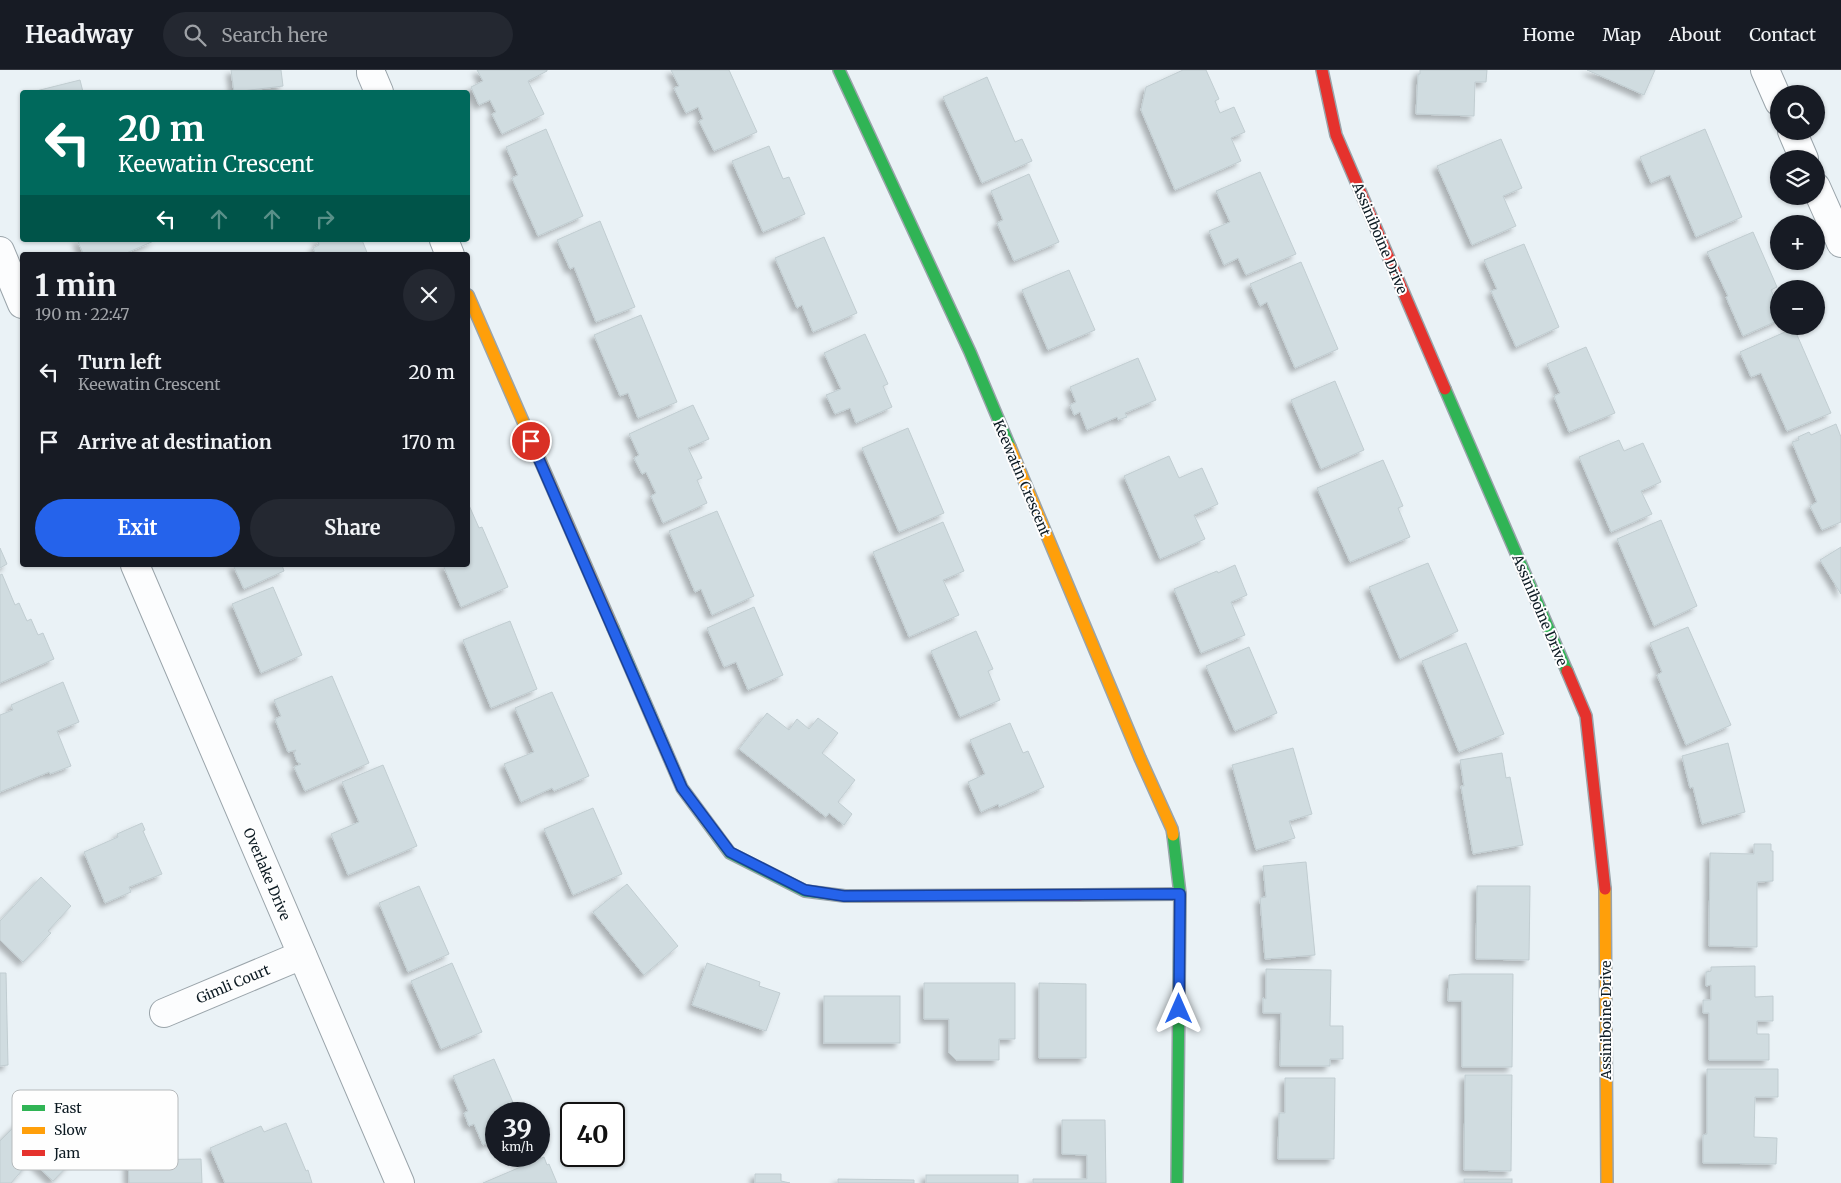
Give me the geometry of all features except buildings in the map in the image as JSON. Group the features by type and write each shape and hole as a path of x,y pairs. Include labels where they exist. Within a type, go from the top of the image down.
{"street":[{"path":"371,70 378,90"},
{"name":"Keewatin Crescent","path":"839,70 970,352 1140,758 1172,829 1180,894 1177,1183"},
{"name":"Assiniboine Drive","path":"1322,70 1336,135 1586,716 1605,881 1607,1183"},
{"path":"1765,70 1772,85"},
{"path":"1824,205 1841,243"},
{"path":"0,251 20,299"},
{"path":"470,300 682,788 730,852 805,890 844,896 1180,894"},
{"name":"Overlake Drive","path":"136,567 400,1183"},
{"name":"Gimli Court","path":"164,1014 302,955"}],"traffic: fast":[{"path":"839,70 970,352 1010,447"},
{"path":"1445,389 1567,671"},
{"path":"613,628 682,788 730,853 805,891 845,896 864,896"},
{"path":"1173,835 1180,894 1177,1183"}],"traffic: slow":[{"path":"470,300 613,628"},
{"path":"1010,447 1173,835"},
{"path":"1605,889 1607,1183"},
{"path":"1080,895 1180,894"}],"traffic: jam":[{"path":"1322,70 1336,135 1445,389"},
{"path":"1567,671 1586,716 1605,889"},
{"path":"864,896 1080,895"}],"route":[{"path":"531,441 682,788 730,852 805,890 844,896 1180,894 1179,1009"}]}
